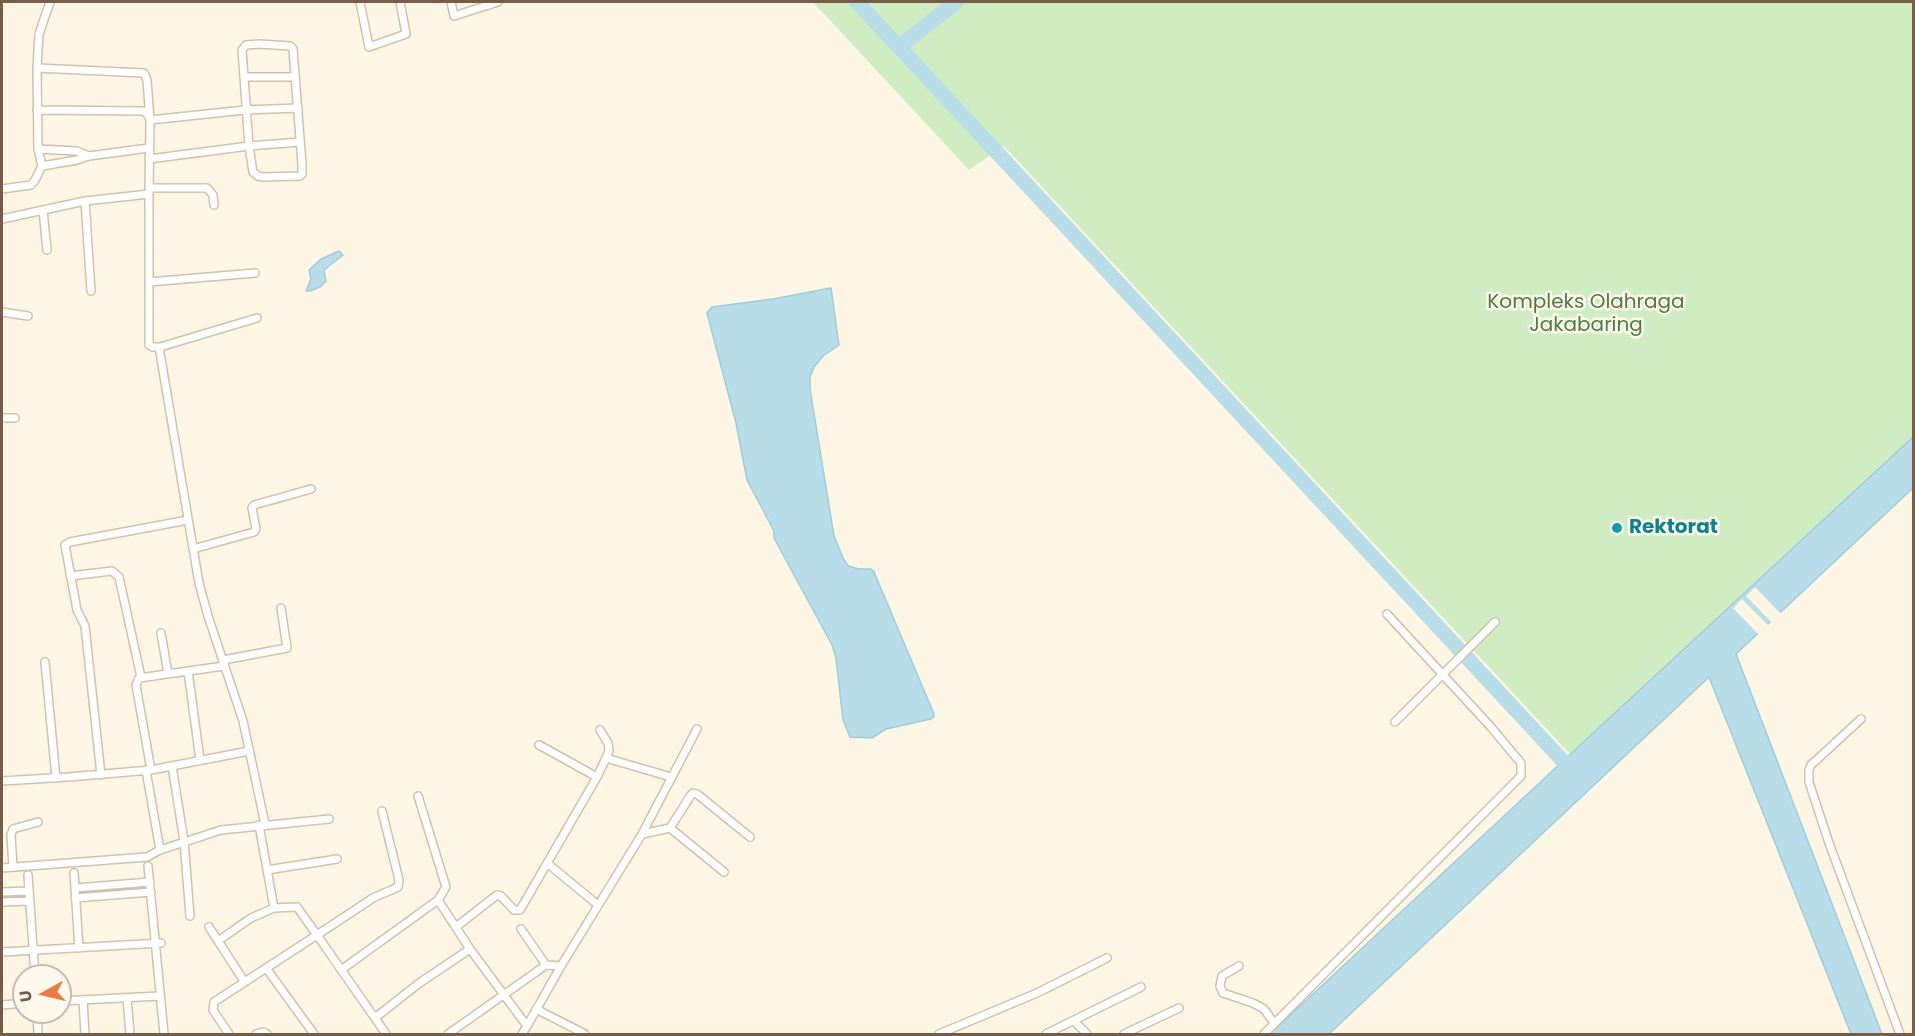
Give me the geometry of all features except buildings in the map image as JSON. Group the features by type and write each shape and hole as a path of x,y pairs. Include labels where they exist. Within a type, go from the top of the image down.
{"street":[{"path":"2,189 32,184 42,166 38,149 37,68 39,34 50,2"},
{"path":"360,2 369,47 406,34 400,2"},
{"path":"451,2 454,16 498,2"},
{"path":"259,44 293,47 301,176 256,175 252,169 244,77 243,47 259,44"},
{"path":"37,68 144,73 147,80 150,120 148,343 151,347 159,347 257,318"},
{"path":"244,77 294,77"},
{"path":"150,120 247,110 297,108"},
{"path":"37,110 144,111 147,112 150,120"},
{"path":"149,159 300,142"},
{"path":"42,166 89,156 149,148"},
{"path":"38,149 77,151 89,156"},
{"path":"2,219 85,201 149,191 207,188 213,195 214,205"},
{"path":"85,201 91,291"},
{"path":"43,210 47,250"},
{"path":"149,282 255,273"},
{"path":"2,312 28,316"},
{"path":"159,347 193,549 208,616 243,722 262,825 274,908"},
{"path":"2,418 15,418"},
{"path":"193,549 254,532 252,508 254,505 311,489"},
{"path":"101,775 85,626 77,610 65,549 66,543 188,520"},
{"path":"70,576 112,572 119,577 141,677 136,685 160,850"},
{"path":"141,677 188,671 287,648 281,608"},
{"path":"1264,1035 1521,776 1521,763 1387,614"},
{"path":"1395,722 1495,622"},
{"path":"161,633 168,674"},
{"path":"45,662 56,778"},
{"path":"188,671 200,760"},
{"path":"1861,719 1815,760 1808,775 1828,843 1900,1035"},
{"path":"522,1035 561,966 642,834 697,729"},
{"path":"456,927 497,895 501,896 514,910 520,910 606,758 609,751 608,743 600,730"},
{"path":"539,745 597,777"},
{"path":"2,781 148,770 249,751"},
{"path":"606,758 671,777"},
{"path":"172,766 184,841 190,916"},
{"path":"642,834 670,828 693,793 750,837"},
{"path":"341,970 438,900 446,887 418,796"},
{"path":"229,1035 213,1010 216,999 365,903 398,887 399,880 382,811"},
{"path":"2,868 147,857 184,841 221,830 329,819"},
{"path":"13,867 11,835 13,829 38,822"},
{"path":"670,828 724,872"},
{"path":"267,870 337,859"},
{"path":"547,863 598,905"},
{"path":"148,866 158,943 164,1035"},
{"path":"74,873 79,948"},
{"path":"28,875 34,964"},
{"path":"75,888 150,882"},
{"path":"2,892 29,891"},
{"path":"75,898 151,892"},
{"path":"438,900 470,949 526,1026"},
{"path":"2,902 30,901"},
{"path":"218,941 250,918 274,908 297,907 386,1035"},
{"path":"209,927 244,981"},
{"path":"521,929 546,965"},
{"path":"2,952 158,943"},
{"path":"375,1018 418,984 470,949"},
{"path":"939,1035 1037,993 1107,958"},
{"path":"448,1035 459,1032 503,994 546,965 561,966"},
{"path":"1239,966 1222,976 1220,987 1223,993 1253,1003 1264,1010 1274,1023"},
{"path":"266,968 314,1035"},
{"path":"1046,1035 1141,987"},
{"path":"72,1000 160,996"},
{"path":"127,998 130,1035"},
{"path":"83,1000 85,1035"},
{"path":"1124,1035 1179,1008"},
{"path":"536,1009 585,1035"},
{"path":"1074,1021 1087,1035"},
{"path":"256,1035 263,1032 267,1035"}],"green space":[{"name":"Kompleks Olahraga Jakabaring","path":"813,2 1913,2 1913,437 1570,754 1004,146 969,170"}],"water":[{"path":"339,251 343,255 324,270 326,281 320,287 306,291 311,279 309,270 321,259"},
{"path":"831,288 839,345 823,356 814,367 810,377 810,389 834,536 848,566 871,569 874,572 934,714 931,719 886,729 872,738 850,737 843,720 836,658 832,645 774,538 774,531 747,480 736,423 707,313 712,307"},
{"path":"1913,437 1913,488 1736,654 1882,1034 1851,1034 1709,677 1329,1034 1270,1034 1563,761"}],"pier":[{"path":"1755,587 1782,615 1773,624 1746,596"},
{"path":"1742,599 1770,627 1760,636 1733,608"}],"waterway":[{"path":"857,2 1563,761"},
{"path":"899,47 956,2"}],"place":[{"name":"Rektorat","path":"1617,528"}]}
